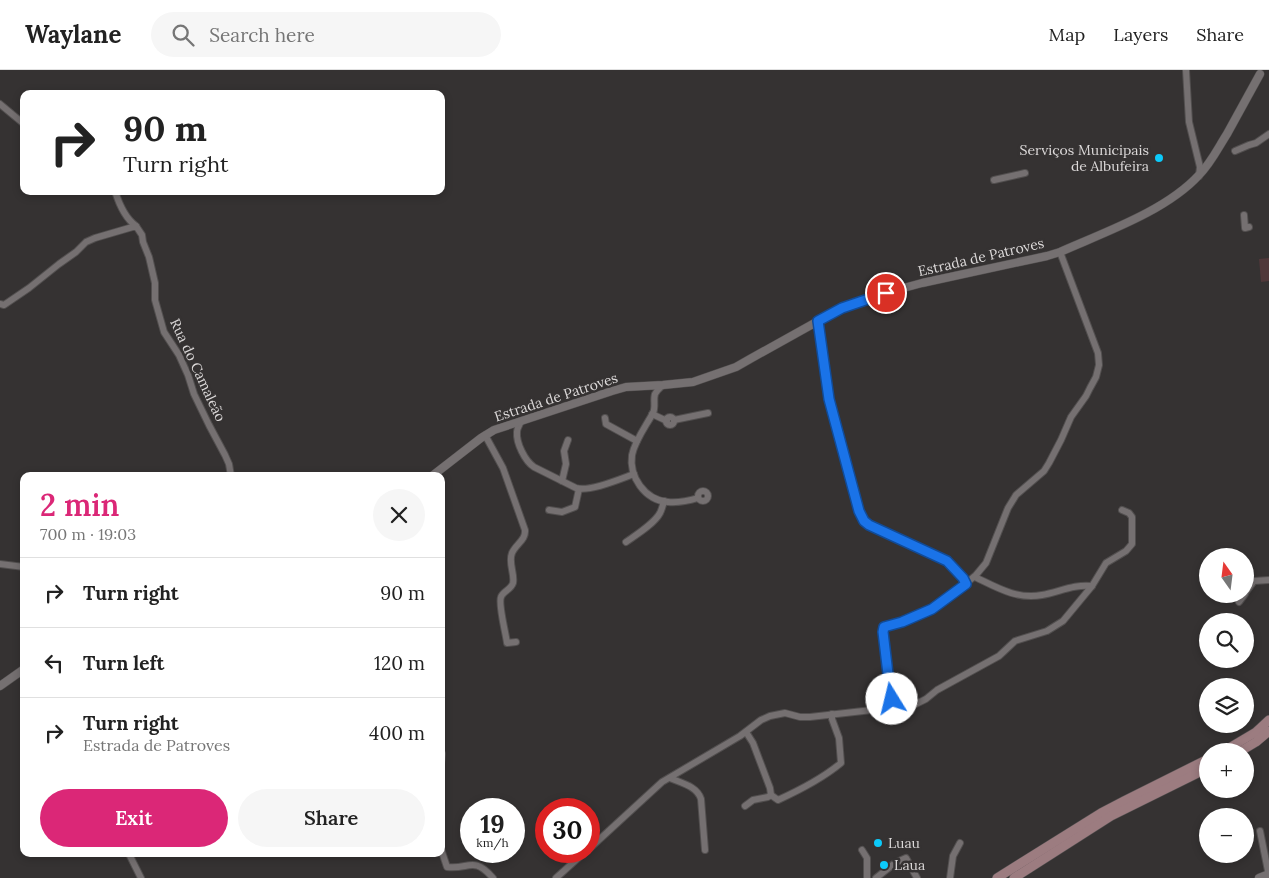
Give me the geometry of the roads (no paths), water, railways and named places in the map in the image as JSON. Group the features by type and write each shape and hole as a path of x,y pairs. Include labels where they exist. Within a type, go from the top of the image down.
{"main road":[{"path":"1237,743 1256,732 1269,720"},
{"path":"1254,743 1269,731"},
{"path":"997,878 1102,813 1199,764"},
{"path":"1014,878 1111,816 1199,772"}],"street":[{"path":"1186,70 1189,122 1200,167 1199,176"},
{"name":"Estrada de Patroves","path":"437,472 486,435 504,427 626,387 693,382 708,377 736,367 842,308 922,283 1060,252 1148,212 1190,184 1210,163 1262,71"},
{"path":"0,104 20,121"},
{"path":"1235,151 1249,144 1256,143 1269,134"},
{"path":"1198,161 1202,164 1210,163"},
{"path":"994,180 1025,172"},
{"name":"Rua do Camaleão","path":"117,195 127,218 142,235 155,283 155,300 164,332 179,355 194,394 225,455 230,472"},
{"path":"1244,215 1245,228 1249,227"},
{"path":"0,304 4,305 30,288 86,242 136,226"},
{"path":"894,709 883,632 884,627 902,622 932,609 982,570 1008,508 1016,495 1044,471 1055,452 1071,416 1086,396 1096,377 1099,365 1098,353 1060,252"},
{"path":"818,321 829,399 861,517 869,525 947,561 963,578 966,584"},
{"path":"663,385 655,396 654,410 632,453 634,474 641,487 654,498 664,501 682,502 698,498"},
{"path":"645,386 655,396"},
{"path":"652,414 667,421 667,424 670,425 673,424 674,420 708,413"},
{"path":"521,421 517,437 522,452 529,464 579,489 588,489 634,474"},
{"path":"599,428 605,421 637,441"},
{"path":"504,427 513,432 517,437"},
{"path":"486,435 503,468 525,530 524,537 512,554 513,585 500,599 507,643 516,642"},
{"path":"562,481 566,464 564,451 568,440"},
{"path":"549,510 562,512 575,507 579,489"},
{"path":"626,542 644,529 657,516 664,501"},
{"path":"600,839 662,782 746,732 761,720 786,713 800,717 810,717 910,706 926,699 937,690 999,656 1015,641 1054,628 1063,621 1092,586 1106,563 1126,551 1132,544 1132,517 1129,513 1122,510"},
{"path":"0,564 20,566"},
{"path":"975,577 1014,595 1030,597 1076,586 1092,586"},
{"path":"1254,581 1269,580"},
{"path":"0,686 20,672"},
{"path":"882,709 890,704 892,694"},
{"path":"746,732 753,743 771,795 778,800 817,780 841,763 839,738 832,714"},
{"path":"670,778 693,787 699,793 705,850"},
{"path":"745,806 753,800 768,798 771,795"},
{"path":"1259,878 1269,875 1260,831"},
{"path":"950,878 953,856 960,843"},
{"path":"862,850 867,858 867,878"},
{"path":"130,857 141,878"},
{"path":"444,857 447,867 476,865 493,878"},
{"path":"876,878 895,862 906,858 917,878"},
{"path":"556,878 573,863"}],"place":[{"name":"Serviços Municipais de Albufeira","path":"1159,158"},
{"name":"Luau","path":"878,843"},
{"name":"Laua","path":"884,865"}]}
